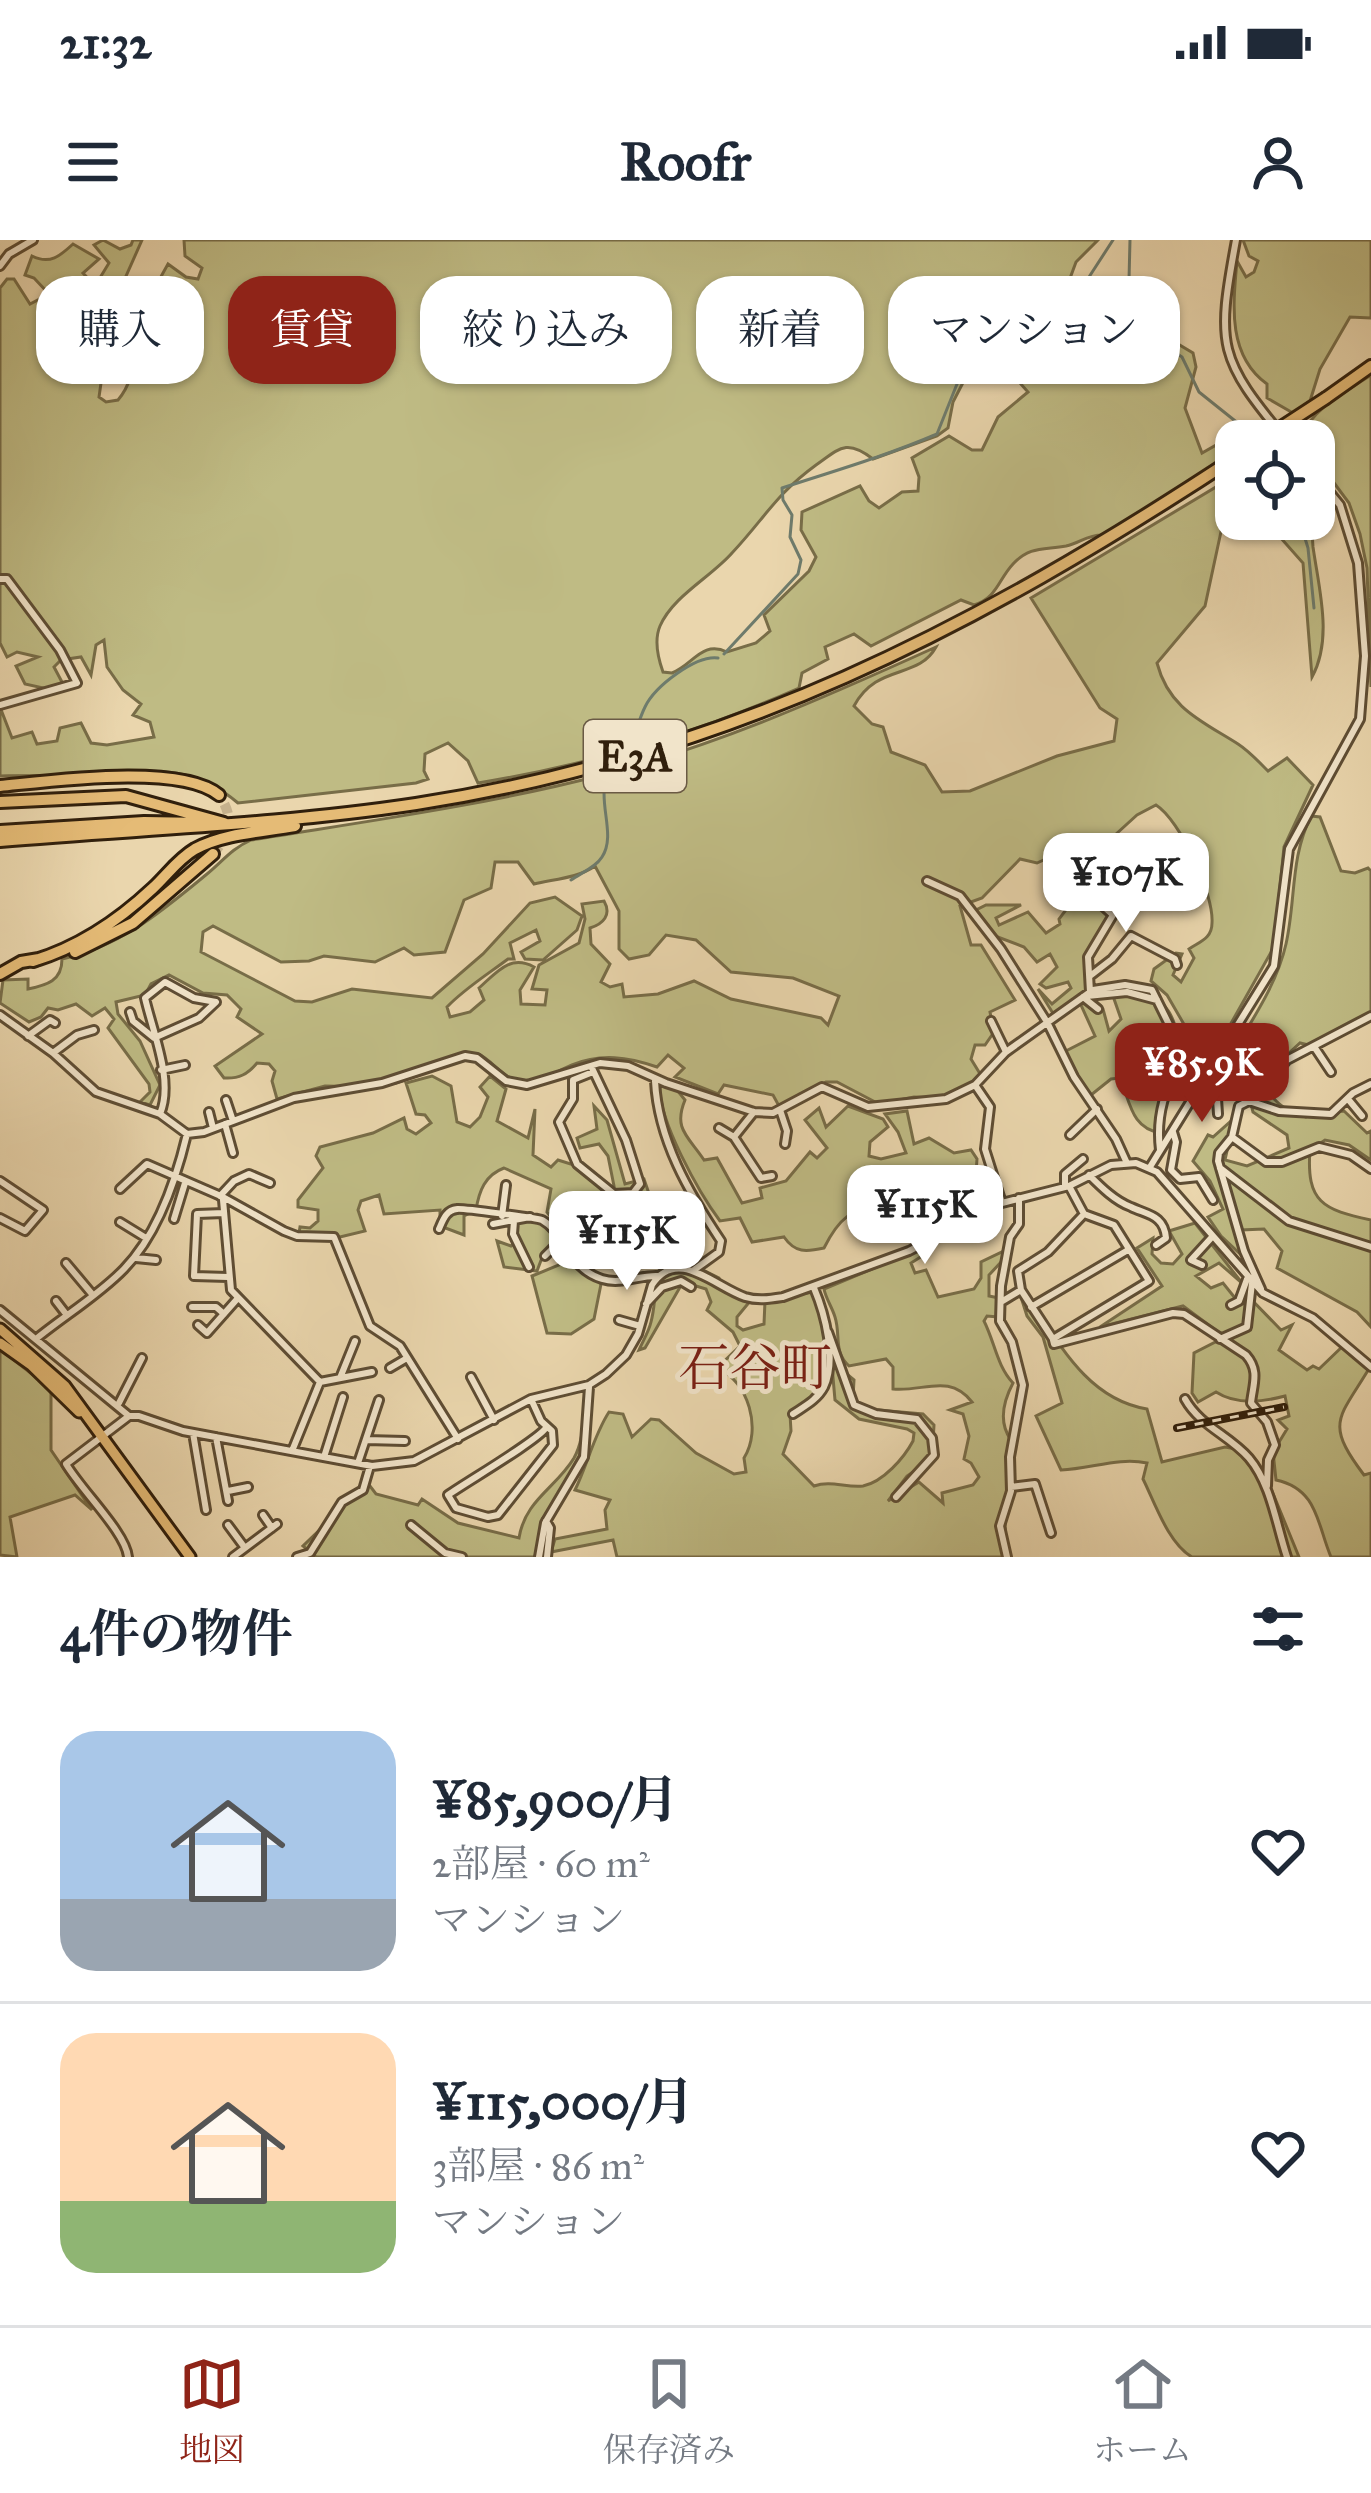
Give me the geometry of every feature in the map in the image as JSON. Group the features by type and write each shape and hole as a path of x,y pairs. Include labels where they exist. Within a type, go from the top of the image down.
{"highway":[{"path":"1292,420 1371,366"},
{"name":"E3A","path":"0,841 254,824 414,804 647,753 812,692 931,639 1116,536 1215,471"},
{"path":"0,786 141,775 185,779 219,796"},
{"path":"0,802 126,796 224,823"},
{"path":"0,974 62,952 92,935 147,894 187,854 203,846 231,836 414,804"},
{"name":"E3A","path":"0,831 144,822 254,824"},
{"path":"33,961 94,946 133,923 213,854"}],"main road":[{"path":"0,1329 65,1386 190,1557"},
{"path":"0,1343 31,1365 99,1434"}],"street":[{"path":"0,266 9,254 33,240"},
{"path":"1236,240 1223,315 1230,362 1267,420"},
{"path":"1150,1167 1220,1062 1274,966 1288,849 1354,735 1364,698 1365,656 1355,545 1335,499"},
{"path":"0,579 7,579 40,621 77,683 0,705"},
{"path":"927,881 961,896 972,909 1047,1022 1074,1077 1126,1161"},
{"path":"1086,995 1088,957 1113,915 1093,897"},
{"path":"1090,976 1131,936 1177,964"},
{"path":"154,1038 199,1018 216,1002 160,983 145,998 166,1093 160,1114"},
{"path":"0,1016 53,1053 96,1092 160,1114 187,1134 294,1098 382,1083 465,1056 477,1058 506,1081 527,1085 592,1069 628,1066 754,1112 780,1111 822,1087 868,1107 946,1099 975,1085 1006,1052 1086,995 1125,985 1151,990 1186,1059"},
{"path":"1086,995 1098,1009"},
{"path":"130,1012 133,1021 154,1038"},
{"path":"1160,1151 1158,1120 1171,1078 1186,1059 1201,1056 1260,1085 1267,1084 1287,1060 1371,1016"},
{"path":"28,1036 50,1020 56,1023"},
{"path":"991,1021 1006,1052"},
{"path":"53,1053 77,1035 94,1030"},
{"path":"1315,1048 1331,1072"},
{"path":"1219,1114 1220,1062"},
{"path":"161,1070 184,1065"},
{"path":"592,1069 626,1140 640,1184 633,1192 614,1194 582,1169 559,1122 573,1099 573,1080 592,1069"},
{"path":"655,1079 657,1115 665,1136 691,1193 722,1241 719,1252 694,1270"},
{"path":"1263,1293 1244,1251 1220,1168 1219,1154 1232,1137 1236,1115 1243,1102 1279,1111 1331,1114 1371,1084"},
{"path":"975,1085 990,1107 985,1149 1002,1203"},
{"path":"1348,1099 1362,1116"},
{"path":"226,1100 233,1154"},
{"path":"1070,1135 1097,1108"},
{"path":"780,1111 787,1131 785,1144"},
{"path":"209,1112 213,1128"},
{"path":"734,1137 754,1112"},
{"path":"719,1128 734,1137 755,1174 772,1176"},
{"path":"1173,1132 1171,1170 1184,1180 1199,1177 1214,1200"},
{"path":"36,1339 134,1258 174,1179 187,1134"},
{"path":"1232,1137 1265,1162 1282,1162 1319,1147 1352,1155 1371,1168"},
{"path":"1053,1340 1149,1281 1114,1225 1084,1214 1067,1187 1065,1174 1083,1159"},
{"path":"439,1229 452,1210 530,1217 544,1221 582,1270 609,1281 694,1270 733,1292 761,1300 814,1288 909,1251 1002,1203 1067,1187 1126,1161 1150,1167 1263,1293 1313,1318 1371,1367"},
{"path":"120,1189 147,1164 297,1236 334,1238 370,1326 400,1346 458,1439"},
{"path":"1220,1168 1288,1222 1371,1247"},
{"path":"270,1183 249,1174 234,1181 221,1197 228,1277 238,1298 320,1382"},
{"path":"1089,1175 1107,1192 1131,1208 1150,1212 1164,1226 1166,1238 1156,1245"},
{"path":"0,1181 44,1210 25,1231 0,1218"},
{"path":"174,1219 185,1183"},
{"path":"502,1216 506,1185"},
{"path":"1007,1557 1000,1526 1011,1486 1010,1457 1023,1385 1012,1342 1000,1321 1010,1237 1019,1224 1018,1198"},
{"path":"224,1213 197,1214 194,1276 228,1277"},
{"path":"1084,1214 1048,1252 1018,1271 1021,1290 1031,1307 1054,1344 1184,1314 1253,1363 1251,1403 1267,1422 1275,1445 1268,1460 1267,1486 1286,1557"},
{"path":"493,1224 530,1217"},
{"path":"120,1222 146,1238"},
{"path":"514,1222 513,1234 530,1267"},
{"path":"1202,1265 1191,1259 1212,1237"},
{"path":"545,1256 554,1248 566,1259 570,1257"},
{"path":"1031,1307 1128,1250"},
{"path":"134,1258 156,1260"},
{"path":"67,1263 92,1294"},
{"path":"128,1557 121,1534 91,1503 66,1465 99,1434 129,1416 370,1466 405,1465 531,1400 589,1385 626,1355 658,1276"},
{"path":"646,1304 668,1284 681,1281 691,1287"},
{"path":"1231,1305 1239,1301 1250,1281"},
{"path":"1220,1339 1247,1328 1250,1281"},
{"path":"794,1414 813,1402 828,1371 826,1317 814,1288"},
{"path":"1001,1302 1021,1290"},
{"path":"198,1325 207,1333 238,1298"},
{"path":"56,1301 66,1314"},
{"path":"192,1307 216,1307 224,1314"},
{"path":"0,1310 129,1416"},
{"path":"620,1320 640,1326"},
{"path":"828,1332 854,1405 876,1414 917,1420 932,1438 934,1455 896,1497"},
{"path":"340,1378 355,1341"},
{"path":"118,1404 142,1358"},
{"path":"390,1368 407,1358"},
{"path":"320,1382 372,1372"},
{"path":"470,1377 494,1420"},
{"path":"292,1451 320,1382"},
{"path":"543,1557 546,1521 584,1457 589,1385"},
{"path":"324,1457 343,1397"},
{"path":"1185,1399 1196,1416 1249,1458 1267,1486"},
{"path":"358,1463 379,1400"},
{"path":"531,1400 552,1431 553,1445 498,1515 457,1508 448,1495 546,1428"},
{"path":"194,1433 206,1510"},
{"path":"216,1437 228,1501"},
{"path":"366,1440 405,1441"},
{"path":"297,1557 310,1553 342,1502 363,1490 370,1466"},
{"path":"1011,1486 1035,1484 1051,1534"},
{"path":"226,1491 248,1487"},
{"path":"232,1557 275,1526 263,1515"},
{"path":"228,1525 245,1548"},
{"path":"411,1525 445,1553 462,1557"}],"shaded area":[{"path":"103,240 120,249 142,240 126,276 101,276 109,263 94,245"},
{"path":"184,240 1098,240 1076,262 1071,276 888,276 888,384 962,384 948,428 873,459 843,448 790,486 732,553 666,615 657,637 663,672 672,673 711,649 727,652 756,643 770,631 764,615 809,571 816,557 801,530 802,512 860,486 879,508 902,492 918,491 912,458 949,436 972,450 982,450 998,417 1028,392 1021,384 1180,384 1180,345 1193,353 1196,367 1185,408 1202,453 1215,446 1215,468 1102,535 1025,554 982,602 974,605 961,600 871,646 854,634 825,647 828,659 802,673 799,688 682,733 601,757 478,783 468,761 448,743 425,754 428,779 416,783 238,803 220,789 184,774 0,776 0,707 12,738 32,732 37,744 57,741 60,728 81,723 91,743 154,737 150,722 133,715 141,704 123,690 107,667 104,640 96,645 91,675 81,657 61,660 54,667 63,684 52,690 25,684 16,666 38,657 17,652 7,657 0,643 0,288 7,279 14,279 30,304 36,301 36,384 101,384 99,397 106,402 118,400 127,384 204,384 204,276 199,276 202,268 185,256"},
{"path":"1243,240 1371,240 1371,318 1350,317 1320,369 1310,401 1293,413 1267,398 1267,384 1254,372 1239,344 1234,312 1237,261 1246,277 1258,261 1249,256"},
{"path":"73,244 99,259 83,273 86,276 36,276 36,280 25,275 32,256 49,259"},
{"path":"168,264 185,276 162,276"},
{"path":"1371,375 1371,687 1367,568 1349,503 1335,484 1335,420 1312,420"},
{"path":"1215,488 1215,540 1219,540 1205,606 1157,663 1162,679 1188,712 1242,747 1268,771 1287,758 1313,785 1284,847 1274,947 1225,1034 1211,1048 1213,1033 1202,1029 1189,1033 1167,995 1151,981 1154,969 1176,953 1182,954 1173,975 1181,982 1194,958 1189,949 1207,936 1212,923 1194,859 1156,805 1137,815 1104,845 1105,859 1095,887 1112,915 1091,958 1087,993 1054,1015 1038,989 1052,1004 1071,988 1068,982 1046,988 1040,984 1057,967 1050,954 1037,962 1024,947 995,936 976,910 986,905 1021,905 996,918 999,925 1028,912 1046,933 1060,924 1071,903 1076,905 1087,894 1080,885 1066,885 1046,859 1037,863 1020,859 982,898 960,906 971,945 981,945 1015,1000 990,1012 994,1032 985,1045 975,1045 971,1059 982,1077 944,1098 914,1097 879,1104 837,1082 826,1082 787,1108 779,1106 773,1095 724,1085 718,1094 675,1077 684,1068 668,1055 657,1067 625,1059 593,1059 525,1082 507,1076 478,1054 396,1083 325,1086 277,1099 272,1081 275,1071 269,1064 257,1063 243,1075 229,1078 215,1066 262,1034 237,1017 241,1009 227,995 203,993 169,975 151,984 145,995 116,1002 118,1014 140,1041 160,1085 150,1105 140,1102 150,1092 149,1084 108,1028 114,1019 105,1008 92,1016 76,1004 48,1008 29,1022 0,1003 3,980 28,979 28,989 52,981 62,959 103,946 139,926 251,840 471,804 645,763 772,718 936,647 919,664 874,683 854,706 872,724 883,727 891,752 925,765 942,792 970,791 1057,756 1114,741 1117,719 1100,708 1031,598","holes":["495,862 518,862 534,884 574,876 595,866 619,911 619,949 629,959 649,955 666,935 696,940 731,972 793,978 839,996 828,1025 821,1018 731,999 694,981 658,994 624,997 622,984 610,987 601,982 610,964 591,944 590,928 607,915 604,901 582,904 585,919 579,943 539,965 532,989 547,990 545,1005 521,1004 520,990 534,967 518,963 504,967 479,988 484,1000 470,1012 450,1017 447,1007 514,959 510,943 536,930 540,941 521,952 525,959 543,960 577,930 582,916 555,897 530,903 483,954 432,998 352,989 312,1002 295,1001 201,952 203,932 213,926 281,962 324,956 375,962 404,948 414,955 445,952 464,900 491,888"]},
{"path":"1283,540 1312,540 1323,630 1312,677 1303,563"},
{"path":"1311,816 1320,817 1341,871 1371,871 1371,1018 1317,1047 1300,1043 1276,1065 1259,1044 1232,1054 1282,959 1300,848"},
{"path":"1144,993 1164,1006 1180,1042 1157,1066 1157,1088 1165,1083 1167,1099 1161,1133 1137,1120 1120,1078 1111,1079 1086,1099 1070,1074 1064,1052 1095,1036 1081,1005 1093,998 1103,1009 1109,1031 1121,1019 1113,996"},
{"path":"432,1076 451,1086 457,1122 470,1127 488,1097 480,1087 490,1076 506,1089 497,1121 528,1138 535,1109 533,1155 551,1167 558,1160 590,1170 609,1189 614,1186 608,1156 599,1144 580,1148 577,1138 597,1129 594,1106 607,1120 625,1184 644,1179 656,1214 650,1223 582,1257 547,1212 551,1189 504,1168 484,1184 476,1210 464,1216 464,1235 440,1226 440,1210 384,1214 379,1195 361,1201 358,1210 365,1231 340,1237 299,1233 300,1227 310,1228 318,1221 318,1210 298,1207 298,1200 323,1168 316,1156 320,1147 373,1133 404,1118 407,1129 416,1134 431,1123 425,1115 416,1114 406,1083"},
{"path":"660,1085 677,1090 685,1100 684,1132 704,1160 717,1158 742,1203 762,1198 760,1188 786,1181 810,1152 817,1158 827,1148 805,1120 819,1108 826,1127 848,1106 883,1119 888,1127 870,1142 869,1156 881,1159 906,1153 885,1114 907,1111 914,1144 929,1138 954,1153 971,1150 977,1159 976,1173 993,1203 973,1213 956,1198 919,1213 901,1212 891,1229 885,1211 864,1209 847,1216 824,1248 818,1249 797,1249 784,1237 752,1242 740,1218 720,1221 702,1193 672,1136"},
{"path":"1267,1089 1294,1113 1306,1117 1344,1111 1367,1133 1371,1131 1371,1160 1349,1145 1325,1140 1310,1150 1310,1168 1321,1201 1371,1220 1371,1327 1357,1312 1277,1268 1282,1251 1264,1229 1241,1230 1252,1265 1208,1217 1223,1209 1210,1181 1193,1161 1208,1135 1213,1137 1233,1124 1225,1160 1247,1166 1289,1148 1287,1135 1253,1112 1251,1104"},
{"path":"516,1218 551,1225 570,1254 601,1284 594,1319 571,1334 547,1333 532,1276 559,1265 556,1252 543,1255 537,1271 504,1267 497,1241 511,1246 517,1242 511,1223"},
{"path":"1195,1223 1242,1283 1219,1263 1196,1276 1211,1288 1223,1283 1239,1303 1246,1294 1281,1330 1292,1325 1279,1350 1307,1370 1319,1369 1344,1345 1370,1367 1344,1410 1340,1431 1364,1475 1371,1473 1371,1557 1331,1557 1308,1500 1276,1480 1273,1452 1287,1429 1278,1420 1289,1416 1285,1396 1250,1401 1216,1392 1198,1402 1192,1393 1194,1353 1225,1337 1183,1306 1100,1327 1162,1286 1137,1248 1153,1238 1152,1254 1161,1263 1173,1264 1182,1254 1169,1231"},
{"path":"920,1249 922,1256 911,1263 915,1273 926,1270 938,1297 974,1289 981,1278 981,1262 1004,1251 1002,1261 989,1275 989,1296 999,1298 999,1317 987,1316 984,1321 1013,1383 1004,1411 1011,1440 1006,1557 617,1557 613,1540 551,1552 555,1539 607,1529 605,1510 610,1500 575,1490 609,1412 623,1414 632,1437 651,1419 659,1420 696,1453 734,1474 746,1472 744,1458 752,1434 749,1407 737,1384 717,1368 740,1346 733,1332 707,1310 711,1302 706,1289 683,1282 645,1348 639,1350 659,1283 682,1266 697,1267 719,1278 721,1286 751,1300 737,1317 737,1326 743,1330 764,1324 765,1301 813,1292 827,1360 817,1389 790,1414 791,1431 783,1454 814,1486 863,1486 878,1480 904,1455 914,1433 859,1419 835,1400 830,1344 842,1370 854,1380 853,1398 866,1409 923,1414 934,1425 932,1459 907,1476 888,1501 919,1482 943,1503 942,1493 973,1485 979,1477 964,1459 969,1436 963,1414 950,1410 972,1402 945,1386 893,1389 893,1367 886,1359 849,1366 841,1355 835,1317 824,1289"},
{"path":"1020,1294 1026,1294 1090,1381 1126,1403 1147,1409 1162,1462 1225,1447 1247,1451 1265,1474 1299,1557 1192,1557 1176,1542 1157,1511 1143,1479 1147,1463 1126,1461 1061,1470 1036,1416 1062,1403 1043,1337 1027,1316"},
{"path":"0,1349 51,1389 51,1450 92,1510 75,1495 10,1517 17,1557 0,1555"},
{"path":"586,1400 586,1443 544,1522 537,1557 316,1557 303,1546 370,1486 376,1494 418,1505 422,1499 458,1523 519,1538 534,1504 574,1458"}],"waterway":[{"path":"724,654 798,574 801,560 790,537 792,515 782,488 937,434 969,366 1018,325 1089,277 1113,240"},
{"path":"1130,240 1129,280 1145,333 1182,357 1199,392 1234,420"},
{"path":"1306,540 1314,608"},
{"path":"625,753 645,707 658,690 688,667 718,658"},
{"path":"571,880 596,864 606,847 604,787 614,764"}],"tunnel":[{"path":"213,854 228,826 219,795"}],"railway":[{"path":"1177,1428 1284,1407"}],"district":[{"name":"石谷町","path":"755,1367"}]}
